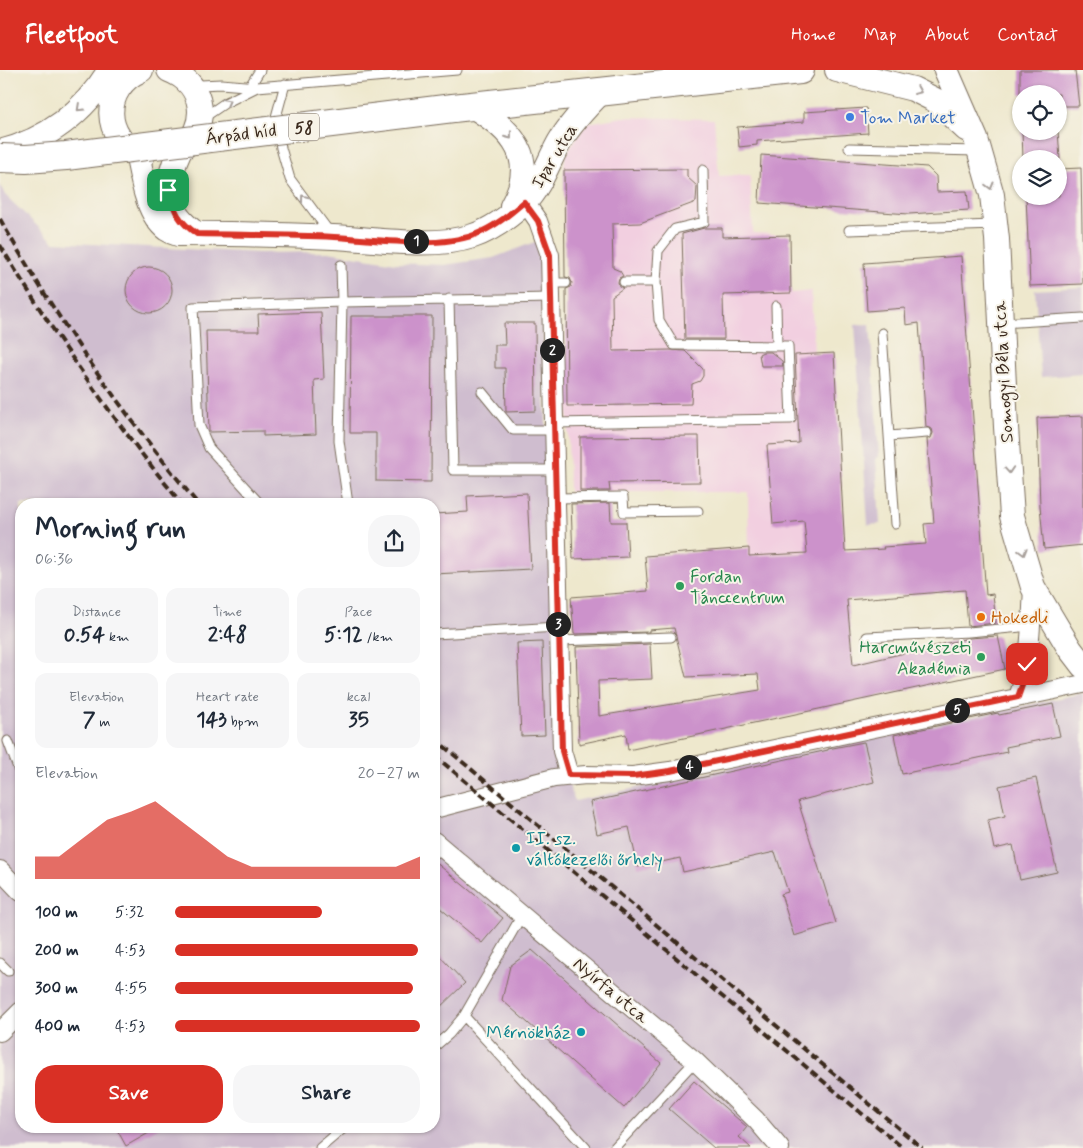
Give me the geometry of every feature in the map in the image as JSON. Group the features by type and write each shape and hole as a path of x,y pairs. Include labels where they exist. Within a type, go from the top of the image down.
{"main road":[{"name":"58","path":"601,92 677,81 800,70"},
{"name":"Árpád híd","path":"0,158 26,159 66,156 462,107 601,92"}],"street":[{"path":"837,70 891,82 924,94 935,100 952,115 978,145"},
{"name":"Somogyi Béla utca","path":"946,70 978,145 992,195 1012,516 1033,587 1070,649 1083,666"},
{"path":"0,152 18,148 57,128 99,88 130,71"},
{"path":"130,71 114,96 111,111 113,126 125,145 137,153 159,157 180,150 191,140 200,120 198,100 178,74"},
{"name":"Ipar utca","path":"137,153 148,202 167,230 178,234 333,237 413,242 451,241 473,236 505,218 524,202 538,185 560,141 576,119 601,92"},
{"name":"Ipar utca","path":"462,107 500,125 515,144 523,162 524,172 521,185 515,201 505,218"},
{"path":"180,150 170,178 168,190 175,214 184,225 197,234"},
{"path":"524,202 543,231 556,288 554,427 558,634 562,751 569,775"},
{"path":"1018,697 1025,677 1030,651 1033,587"},
{"path":"440,807 529,783 569,775 633,776 670,771 1083,684"},
{"name":"Nyírfa utca","path":"440,846 695,1060 756,1120 780,1148"},
{"path":"0,868 15,871"},
{"path":"0,868 15,885"},
{"path":"0,1032 15,1017"}],"lane":[{"path":"200,120 253,87 260,70"},
{"path":"178,74 201,85 221,84 253,87 457,70"},
{"path":"285,84 276,117 281,148 290,179 333,237"},
{"path":"849,148 978,145"},
{"path":"482,392 513,430 790,419 788,346 674,345 659,320 656,282 658,251 675,229 704,222 703,170"},
{"path":"849,230 995,225"},
{"path":"341,265 339,441 347,498"},
{"path":"624,282 656,282"},
{"path":"255,498 209,448 199,425 193,307 450,299 556,288"},
{"path":"450,299 453,470 555,470"},
{"path":"776,306 777,346"},
{"path":"1000,323 1083,318"},
{"path":"882,333 895,524"},
{"path":"889,436 927,433"},
{"path":"555,498 623,497 624,512 698,511"},
{"path":"867,637 969,632 1031,626"},
{"path":"440,634 558,634 671,637"},
{"path":"8,741 15,760"},
{"path":"440,1042 464,1016 522,915"},
{"path":"0,963 8,971"},
{"path":"464,1016 586,1148"},
{"path":"614,1148 695,1060"},
{"path":"320,1148 338,1133"}],"shaded area":[{"path":"622,117 714,119 719,176 750,175 753,233 790,235 791,293 811,291 814,354 834,353 845,549 749,556 748,492 569,492 565,157 588,123"},
{"path":"0,185 5,195 54,242 260,253 328,252 396,263 444,265 493,258 540,240 557,752 575,801 1083,693 1083,1148 0,1148"},
{"path":"1083,287 1083,374 1041,377 1035,290"},
{"path":"870,324 879,457 876,458 880,524 868,525 855,325"}],"building":[{"path":"1020,70 1075,70 1079,106 1067,106 1067,85 1020,85"},
{"path":"866,108 868,133 757,141 757,145 739,147 737,127 804,122 804,112"},
{"path":"1022,140 1059,140 1059,150 1023,150"},
{"path":"761,155 927,167 936,176 937,192 967,191 969,210 909,214 759,203"},
{"path":"1081,168 1083,284 1030,286 1026,205 1067,205 1067,169"},
{"path":"687,169 687,177 697,186 696,202 640,223 612,224 613,268 620,271 623,276 619,278 618,282 619,286 623,288 612,296 613,351 685,351 703,369 703,376 700,381 692,384 691,404 567,406 566,289 571,287 572,283 570,278 565,277 564,170"},
{"path":"704,228 722,228 722,237 790,235 791,293 723,295 724,339 685,339 682,234"},
{"path":"961,256 986,595 993,594 996,623 968,626 965,590 847,600 853,665 969,638 998,636 1005,669 628,750 626,734 579,744 576,647 650,644 652,679 598,681 599,716 760,690 758,674 686,677 674,628 649,630 649,632 574,634 571,597 648,591 645,556 749,548 749,556 807,553 804,521 773,524 767,445 799,443 795,355 834,353 845,551 926,544 924,524 934,523 927,439 931,438 933,433 932,429 926,427 919,323 906,325 905,308 867,311 864,263"},
{"path":"149,267 162,271 168,277 172,290 168,303 162,309 149,313 136,309 130,303 126,290 130,277 136,271"},
{"path":"321,312 324,379 314,380 316,434 263,436 263,431 209,432 206,331 259,331 258,314"},
{"path":"351,316 432,316 431,482 376,481 376,433 350,433"},
{"path":"504,323 535,323 536,411 506,412 505,368 495,368 495,345 505,345"},
{"path":"771,352 782,361 783,366 761,366 759,354"},
{"path":"1083,416 1083,545 1044,549 1040,506 1037,418"},
{"path":"699,436 700,482 609,483 610,491 580,491 580,437"},
{"path":"527,493 531,569 440,574 440,514 468,512 467,496"},
{"path":"610,503 611,522 626,522 628,557 573,559 571,504"},
{"path":"542,642 545,735 521,736 517,643"},
{"path":"1053,704 1060,736 1006,747 1007,752 902,774 894,735 998,713 999,715"},
{"path":"864,742 874,782 798,801 836,923 794,936 781,894 788,892 775,852 683,872 680,858 638,867 629,827 597,834 590,802"},
{"path":"1036,778 1057,872 1020,880 1013,845 994,849 988,820 1005,816 999,786"},
{"path":"440,866 503,918 482,943 440,908"},
{"name":"Mérnökház","path":"532,950 661,1063 624,1108 502,1000 510,966"},
{"path":"440,956 465,983 440,1007"},
{"path":"694,1081 747,1127 739,1137 751,1148 714,1148 669,1109"},
{"path":"119,1133 149,1133 126,1146"}],"railway":[{"path":"0,219 68,330 144,436 193,498"},
{"path":"0,245 86,378 177,498"},
{"path":"440,743 922,1148"},
{"path":"440,760 903,1148"}],"place":[{"name":"Tom Market","path":"850,117"},
{"name":"Fordan Tánccentrum","path":"680,586"},
{"name":"Hokedli","path":"981,617"},
{"name":"Harcművészeti Akadémia","path":"981,657"},
{"name":"II. sz. váltókezelői őrhely","path":"516,848"},
{"name":"Mérnökház","path":"581,1032"}],"route":[{"path":"168,190 175,214 184,225 197,234 333,237 413,242 451,241 473,236 490,228 524,202 538,221 550,255 562,751 569,775 633,776 670,771 1018,697 1027,664"}]}
